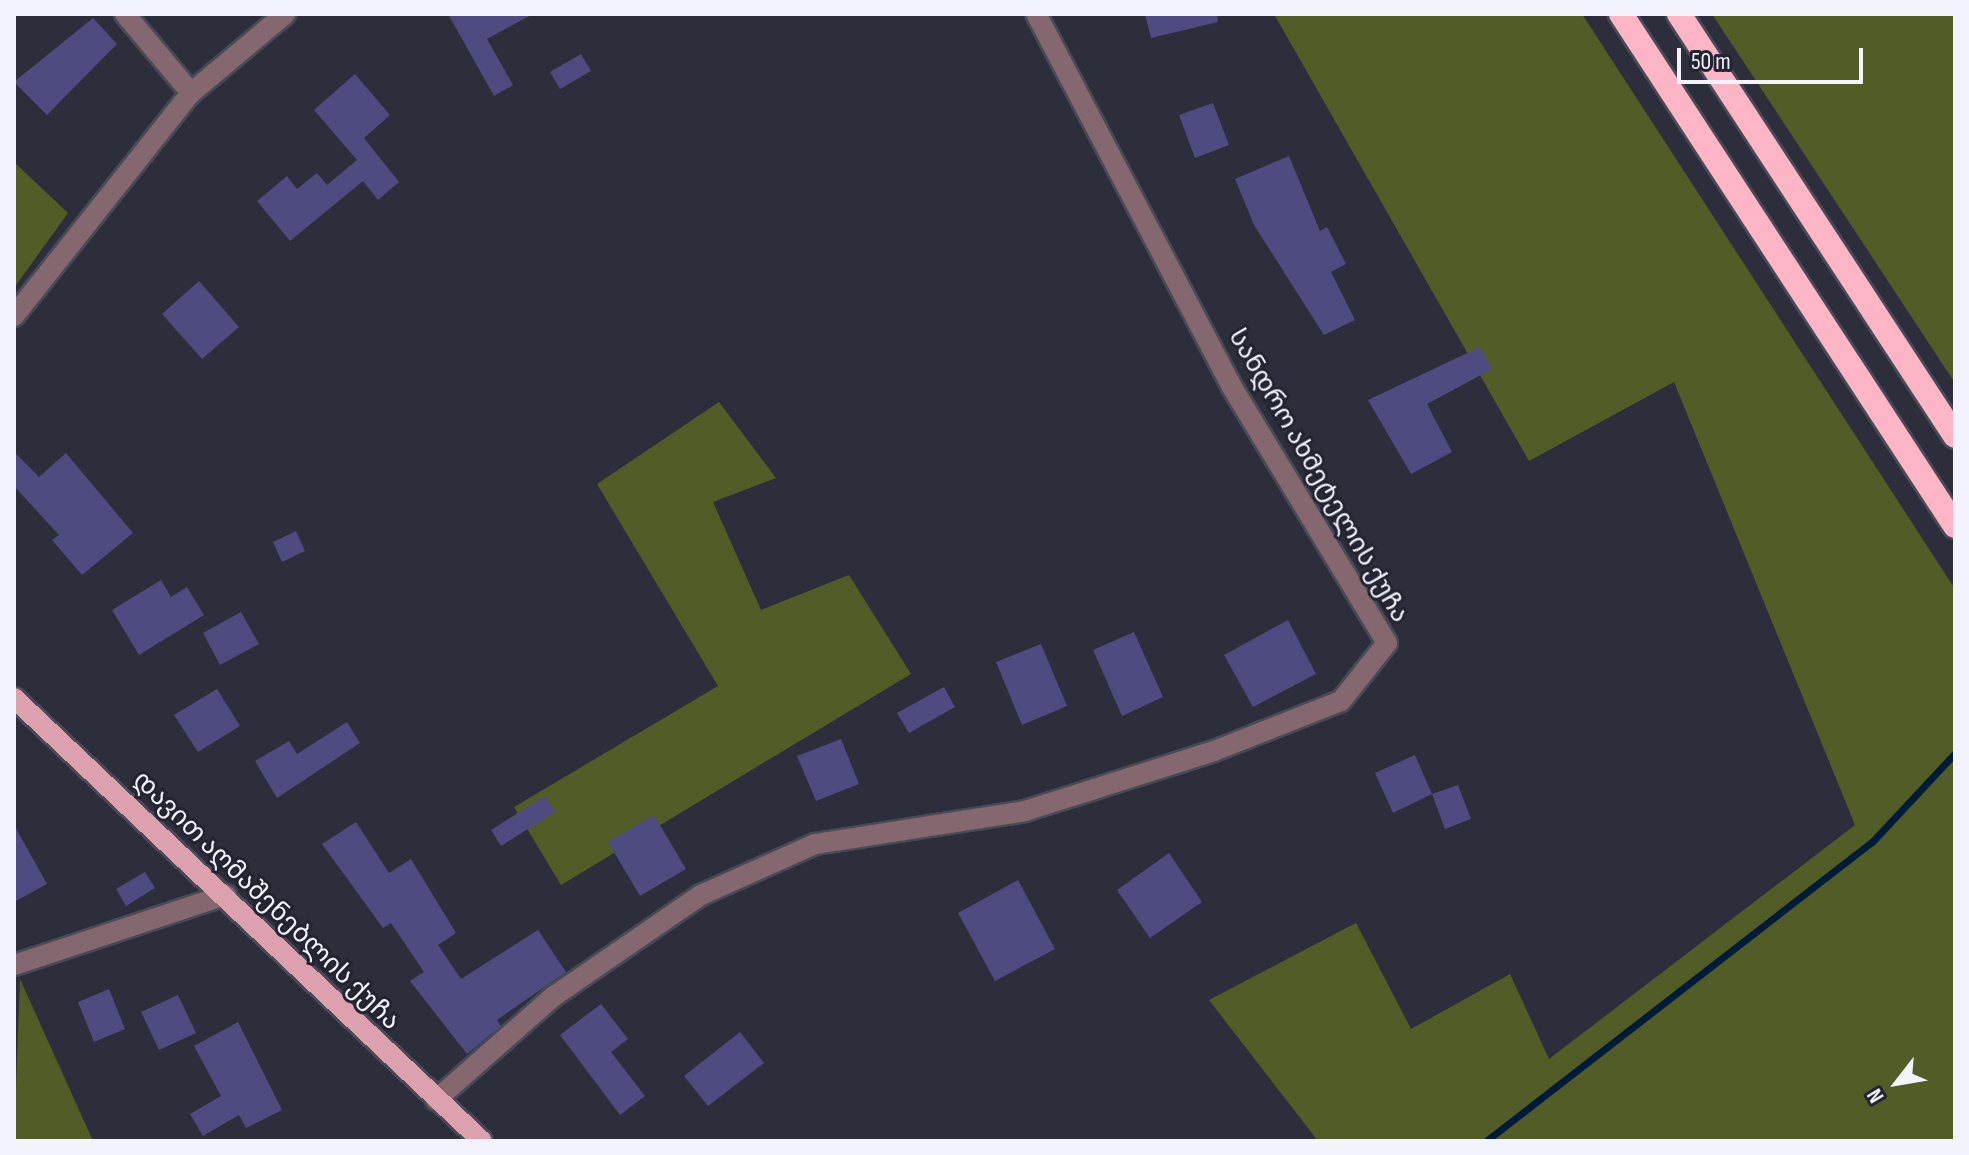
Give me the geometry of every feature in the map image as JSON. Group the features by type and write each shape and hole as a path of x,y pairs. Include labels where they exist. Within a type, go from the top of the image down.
{"highway":[{"path":"1621,14 1955,526"},
{"path":"1679,14 1955,436"}],"main road":[{"name":"დავით აღმაშენებლის ქუჩა","path":"14,698 226,895 482,1141"}],"street":[{"path":"125,14 191,93"},
{"path":"14,316 191,93 285,14"},
{"name":"სანდრო ახმეტელის ქუჩა","path":"436,1100 554,996 701,895 815,844 1025,811 1214,751 1341,701 1387,643 1231,385 1036,14"},
{"path":"14,965 226,895"}],"green space":[{"path":"1274,14 1582,14 1955,589 1955,1141 1318,1141 1209,1000 1356,923 1411,1029 1510,974 1549,1059 1855,825 1674,382 1529,461"},
{"path":"1712,14 1955,14 1955,383"},
{"path":"14,162 68,213 14,288"},
{"path":"719,402 776,478 713,502 761,610 849,575 911,674 561,885 514,807 718,686 597,484"},
{"path":"20,979 93,1141 14,1141"}],"building":[{"path":"448,14 533,14 487,39 513,85 494,96"},
{"path":"1145,14 1217,14 1218,22 1151,38"},
{"path":"93,18 117,44 47,115 14,82"},
{"path":"581,54 591,71 560,89 550,72"},
{"path":"355,74 390,115 364,138 399,182 378,200 363,181 290,241 257,201 287,176 297,189 317,173 327,185 357,160 314,110"},
{"path":"1213,103 1229,145 1195,158 1179,115"},
{"path":"1289,156 1320,231 1327,227 1346,264 1331,272 1355,320 1324,335 1254,225 1235,179"},
{"path":"199,281 239,327 202,359 162,314"},
{"path":"1480,347 1492,369 1427,404 1452,452 1411,474 1368,400"},
{"path":"14,452 39,477 66,453 133,533 82,575 52,540 59,535 14,486"},
{"path":"296,531 305,551 282,562 273,542"},
{"path":"161,580 171,597 187,587 204,615 139,655 112,610"},
{"path":"241,612 259,644 220,665 203,633"},
{"path":"1288,620 1316,674 1253,707 1224,655"},
{"path":"1134,632 1163,697 1122,716 1093,650"},
{"path":"1041,644 1067,706 1022,725 996,662"},
{"path":"944,687 955,707 909,733 897,713"},
{"path":"217,689 240,726 198,752 174,715"},
{"path":"347,722 360,743 277,798 255,761 289,741 297,754"},
{"path":"841,739 859,784 816,801 797,756"},
{"path":"1415,755 1432,794 1393,813 1375,773"},
{"path":"1458,785 1471,819 1445,829 1432,794"},
{"path":"545,796 555,812 501,846 491,830"},
{"path":"654,815 686,869 640,896 608,842"},
{"path":"356,822 389,873 411,859 456,933 438,945 461,979 538,930 566,972 497,1020 501,1026 467,1054 410,981 424,972 391,923 383,928 322,844"},
{"path":"14,825 47,884 14,902"},
{"path":"1169,853 1202,902 1150,938 1117,890"},
{"path":"145,872 155,888 126,906 116,889"},
{"path":"1018,880 1055,949 995,981 958,913"},
{"path":"109,989 125,1029 94,1042 78,1002"},
{"path":"178,995 196,1033 159,1050 141,1012"},
{"path":"601,1004 628,1039 611,1052 645,1096 620,1115 560,1035"},
{"path":"238,1022 282,1110 246,1128 239,1115 203,1136 190,1114 221,1096 194,1046"},
{"path":"740,1032 764,1063 708,1106 684,1076"}],"waterway":[{"path":"1486,1141 1872,842 1955,753"}]}
